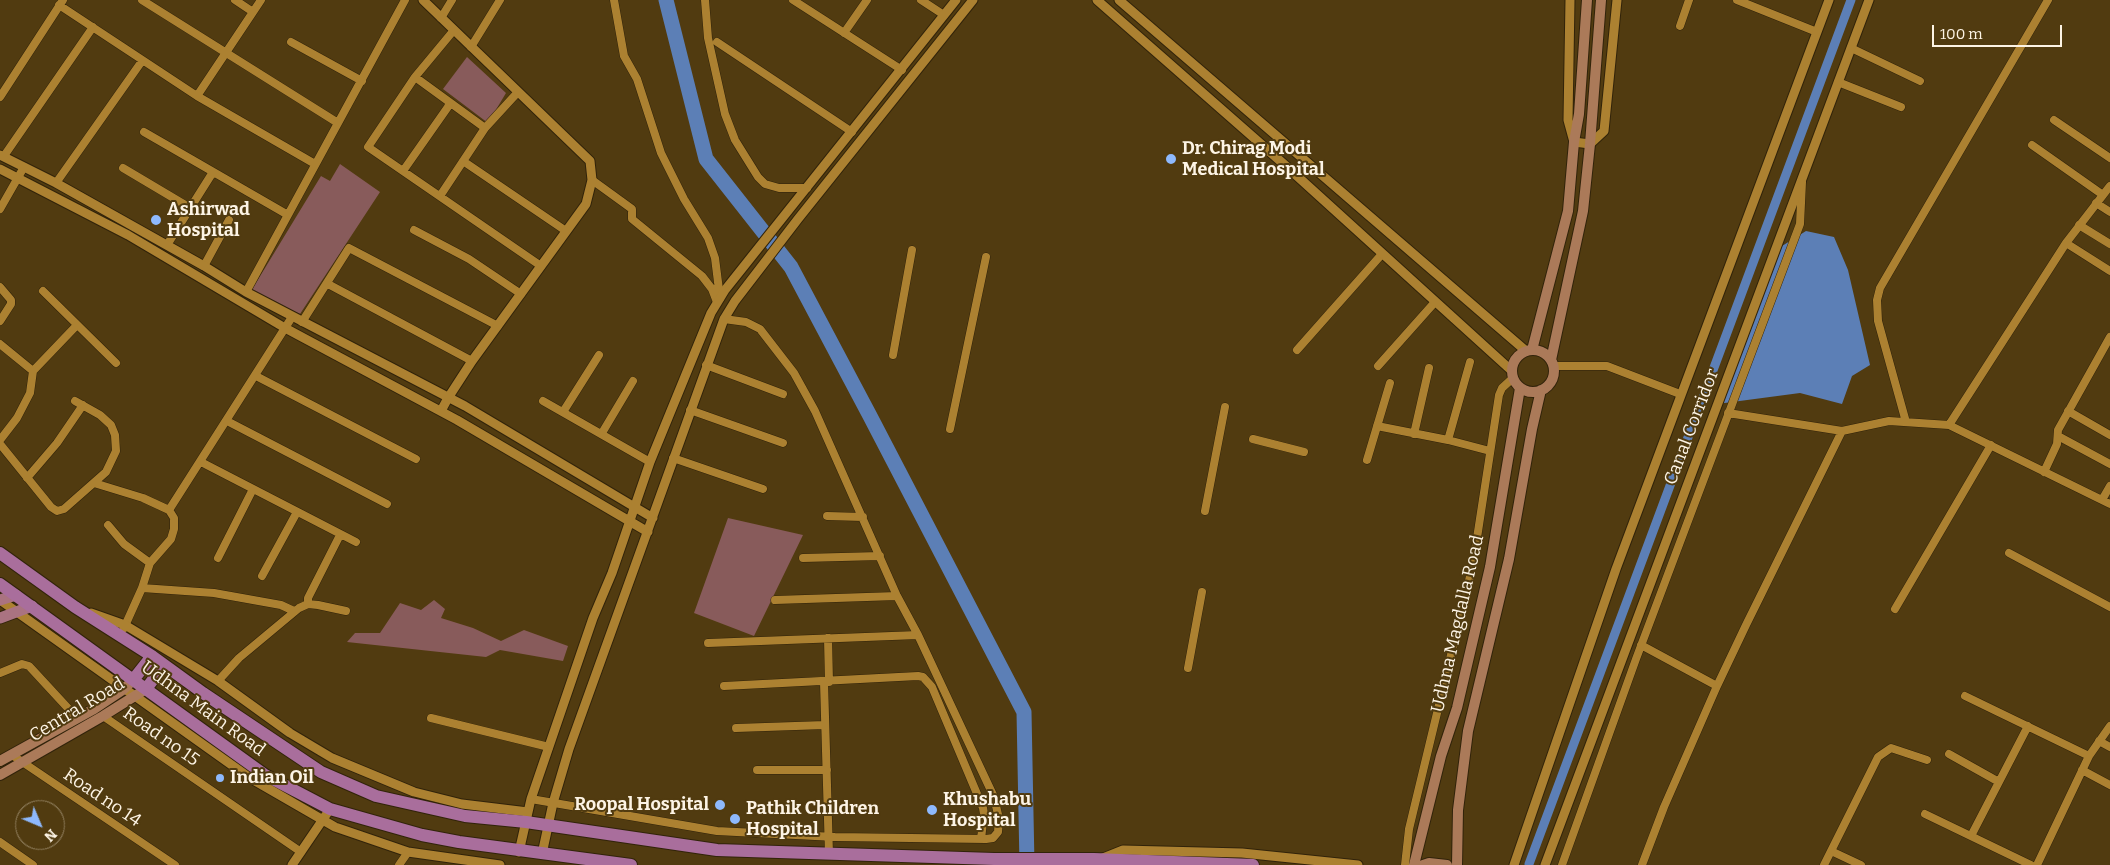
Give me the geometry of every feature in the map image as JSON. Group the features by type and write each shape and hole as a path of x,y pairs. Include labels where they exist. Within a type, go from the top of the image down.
{"highway":[{"path":"0,553 75,607 122,630 152,656 203,693 321,772 368,792 465,816 527,817 548,825 717,850 1253,865"},
{"name":"Udhna Main Road","path":"0,584 32,606 128,684 265,775 330,809 422,835 519,852 631,865"},
{"path":"128,684 152,656"},
{"name":"Central Road","path":"141,692 164,665"}],"main road":[{"path":"1529,351 1568,211 1574,142 1579,114 1587,0"},
{"path":"1552,363 1539,351 1529,351 1516,359 1512,374 1520,388 1534,392 1541,390 1552,380 1552,363 1583,211 1601,0"},
{"name":"Udhna Magdalla Road","path":"1414,865 1441,756 1457,708 1490,567 1520,388"},
{"path":"1457,865 1458,810 1468,731 1509,559 1532,429 1541,390"},
{"path":"0,600 16,595"},
{"path":"0,618 32,606"},
{"name":"Central Road","path":"0,761 77,718 128,684"},
{"name":"Central Road","path":"0,775 141,692"},
{"path":"1424,865 1429,863 1447,865"}],"street":[{"path":"142,0 338,123"},
{"path":"236,0 253,12"},
{"path":"197,96 261,0"},
{"path":"246,292 405,0"},
{"path":"423,0 590,161 592,180 586,204 472,361 441,411"},
{"path":"441,18 452,0"},
{"path":"471,47 500,0"},
{"path":"614,0 624,56 637,79 661,153 684,198 708,238 715,258 720,297"},
{"path":"705,0 708,38 725,114 734,140 758,177 765,184 779,188 807,188"},
{"path":"844,32 867,0"},
{"path":"921,0 944,15"},
{"path":"519,852 531,799 593,618 612,573 650,462 720,297 956,0"},
{"path":"542,854 553,803 569,749 724,319 735,300 973,0"},
{"path":"1097,0 1286,166 1512,374 1499,395 1473,564 1409,829 1405,865"},
{"path":"1119,0 1529,351"},
{"path":"1570,0 1568,120 1574,142 1590,144 1604,131 1617,0"},
{"path":"1680,26 1689,0"},
{"path":"1736,0 1817,32"},
{"path":"1514,865 1616,569 1828,0"},
{"name":"Canal Corridor","path":"1545,865 1868,0"},
{"path":"1906,422 1878,320 1877,300 1880,288 2048,0"},
{"path":"795,1 902,70"},
{"path":"0,97 61,2 142,61 197,96 315,164"},
{"path":"93,27 2,156 56,183 292,317 465,406 633,508 653,518"},
{"path":"454,30 415,77 368,147 541,266"},
{"path":"291,42 362,81"},
{"path":"717,42 852,132"},
{"path":"1850,48 1920,81"},
{"path":"56,183 142,61"},
{"path":"415,77 485,128"},
{"path":"1838,82 1901,107"},
{"path":"440,196 485,128 518,92"},
{"path":"403,171 450,104"},
{"path":"2054,120 2110,158"},
{"path":"144,132 288,215"},
{"path":"2032,145 2103,195"},
{"path":"463,161 566,231"},
{"path":"0,209 24,168"},
{"path":"123,168 192,209"},
{"path":"0,169 128,235 285,328 441,411 648,532"},
{"path":"167,245 192,209 213,172"},
{"path":"592,180 632,209 632,219 702,276 720,297"},
{"path":"1562,865 1641,645 1800,224 1802,180"},
{"path":"1949,425 2066,243 2110,186"},
{"path":"2096,203 2110,212"},
{"path":"204,266 229,220"},
{"path":"2079,225 2110,244"},
{"path":"414,230 469,259 521,294"},
{"path":"2066,243 2110,271"},
{"path":"302,322 328,284 349,248 498,326"},
{"path":"893,356 912,250"},
{"path":"1297,350 1382,254"},
{"path":"950,429 986,257"},
{"path":"328,284 472,361"},
{"path":"0,287 11,300 11,304 0,321"},
{"path":"43,291 116,363"},
{"path":"1378,366 1435,302"},
{"path":"169,510 292,317"},
{"path":"531,799 717,831 829,836 981,839 993,838 998,832 999,819 994,797 918,635 897,596 815,411 794,373 760,329 746,322 724,319"},
{"path":"0,440 16,418 30,393 33,371 77,325"},
{"path":"2044,472 2057,444 2058,430 2110,338"},
{"path":"0,344 33,371"},
{"path":"563,412 599,355"},
{"path":"1448,440 1470,362"},
{"path":"1552,363 1606,366 1680,394"},
{"path":"706,366 783,394"},
{"path":"1414,434 1429,368"},
{"path":"256,376 416,459"},
{"path":"602,434 633,381"},
{"path":"1367,460 1390,383"},
{"path":"543,401 650,462"},
{"path":"0,444 45,501 57,511 64,509 106,472 116,451 116,435 111,425 100,415 79,403 57,443 27,478"},
{"path":"1205,511 1225,407"},
{"path":"690,410 783,443"},
{"path":"2068,411 2110,436"},
{"path":"1728,413 1842,431 1889,422 1949,425 2106,502 2110,486"},
{"path":"227,421 387,504"},
{"path":"1378,426 1448,440 1490,451"},
{"path":"1642,865 1664,807 1717,686 1842,431"},
{"path":"2058,436 2110,464"},
{"path":"1252,439 1304,452"},
{"path":"1895,609 1991,446"},
{"path":"673,458 763,489"},
{"path":"201,462 356,542"},
{"path":"94,483 143,498 169,510 174,518 174,529 171,539 150,563 142,588 122,630 218,681 290,732 332,758 371,776 414,792 527,817"},
{"path":"218,558 253,489"},
{"path":"262,576 297,512"},
{"path":"827,516 863,517"},
{"path":"108,525 124,544 150,563"},
{"path":"308,604 308,598 340,535"},
{"path":"2009,552 2110,607"},
{"path":"803,558 880,556"},
{"path":"142,588 214,593 282,605 294,612"},
{"path":"1188,668 1202,592"},
{"path":"775,600 897,596"},
{"path":"0,600 128,684"},
{"path":"218,681 239,658 294,612 308,604 318,604 346,611"},
{"path":"708,643 918,635"},
{"path":"828,638 825,725 829,854"},
{"path":"1641,645 1717,686"},
{"path":"0,672 22,664 29,666 77,718"},
{"path":"724,686 918,676 928,681 983,808 984,818 981,839"},
{"path":"141,692 250,778 335,827 408,852 500,865"},
{"path":"1965,696 2088,756"},
{"name":"Road no 15","path":"103,716 301,852"},
{"path":"432,718 549,747"},
{"path":"736,728 825,725"},
{"path":"1971,836 2028,726"},
{"path":"2037,865 2088,756 2110,726"},
{"path":"2099,741 2110,747"},
{"path":"1824,865 1878,757 1891,748 1927,760"},
{"path":"1949,754 1999,782"},
{"name":"Road no 14","path":"12,755 175,865"},
{"path":"757,770 827,770"},
{"path":"2082,770 2110,785"},
{"path":"292,865 330,809"},
{"path":"1925,814 2030,865"},
{"path":"0,842 34,865"},
{"path":"1096,860 1117,852 1133,850 1242,853 1358,865"},
{"path":"1831,851 1861,865"},
{"path":"399,865 408,852"}],"shaded area":[{"path":"467,57 506,93 488,123 443,89"},
{"path":"340,164 380,192 300,314 251,291 321,176 330,181"},
{"path":"728,518 803,535 754,636 694,613"},
{"path":"434,600 445,609 441,618 473,628 501,641 524,630 568,646 563,661 500,650 486,657 347,642 355,633 380,633 400,603 421,610"}],"water":[{"path":"1806,231 1834,237 1848,270 1870,365 1852,376 1842,404 1800,393 1717,404 1782,246"}],"waterway":[{"path":"666,0 706,159 791,267 1024,712 1027,865"},
{"path":"1529,864 1851,0"}],"place":[{"name":"Dr. Chirag Modi Medical Hospital","path":"1171,159"},
{"name":"Ashirwad Hospital","path":"156,220"},
{"name":"Indian Oil","path":"220,778"},
{"name":"Roopal Hospital","path":"720,805"},
{"name":"Khushabu Hospital","path":"932,810"},
{"name":"Pathik Children Hospital","path":"735,819"}]}
